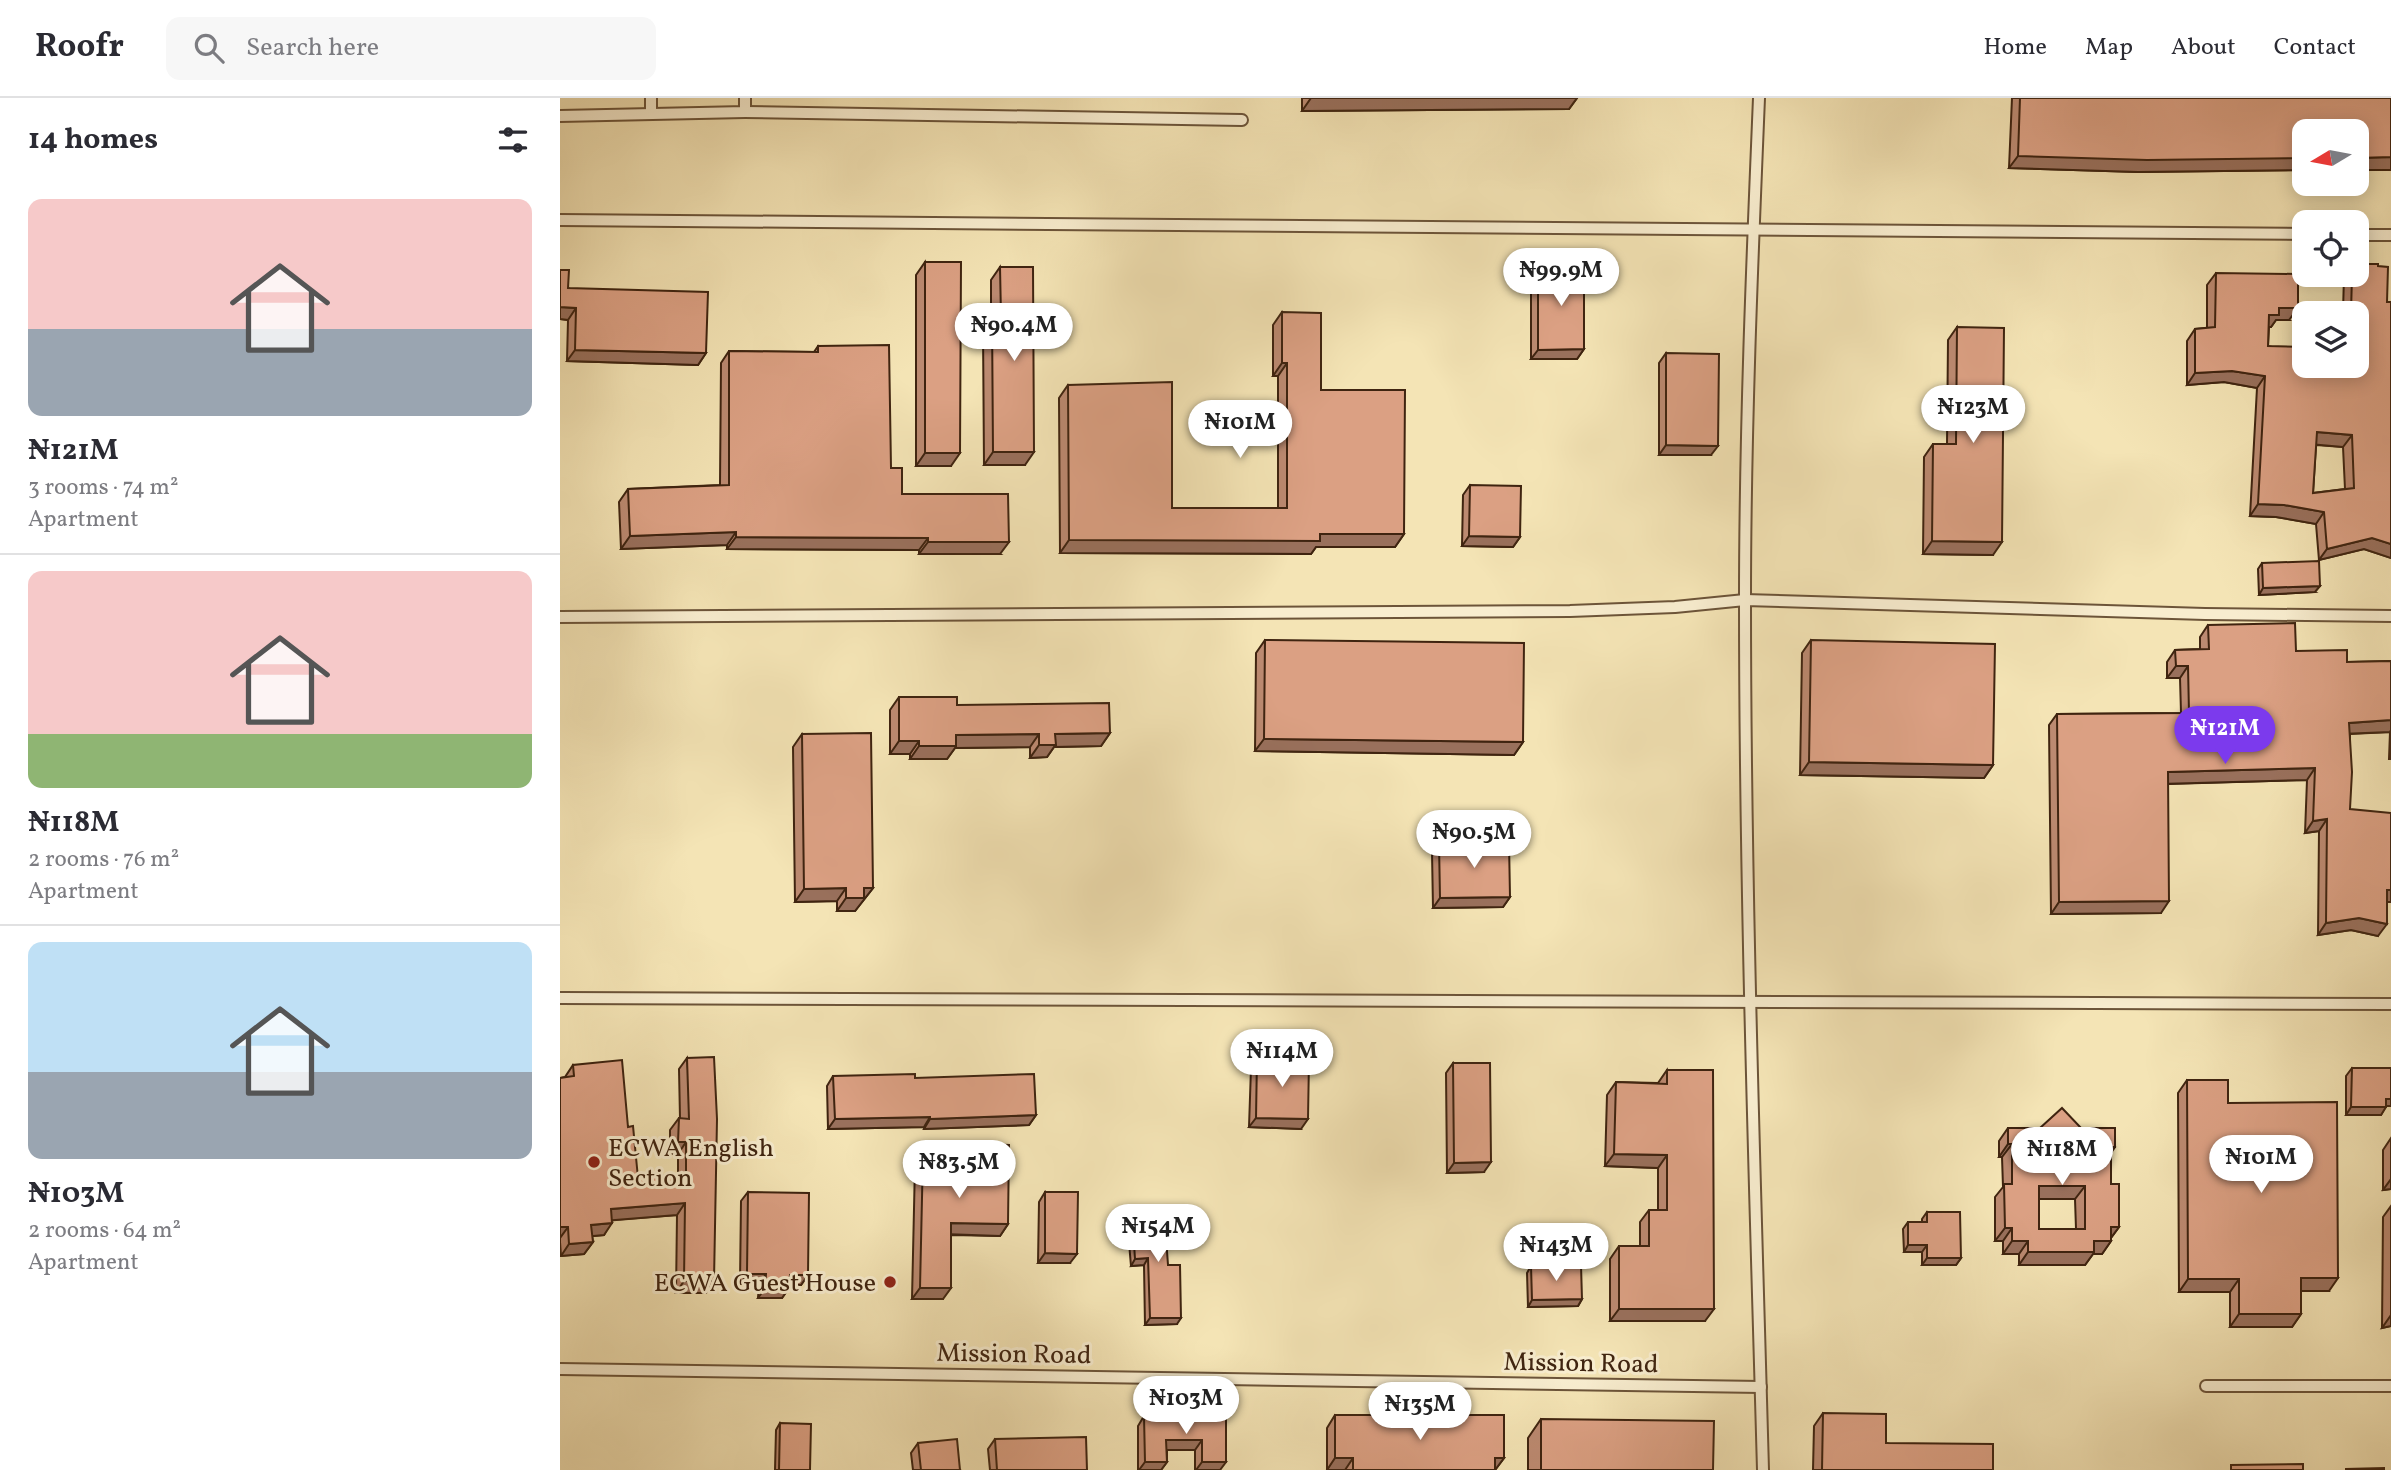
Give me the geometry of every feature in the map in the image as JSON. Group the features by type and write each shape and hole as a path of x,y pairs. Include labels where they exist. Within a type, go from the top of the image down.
{"lane":[{"path":"651,98 651,114"},
{"path":"744,113 745,98"},
{"path":"1759,98 1745,600 1750,1001 1763,1470"},
{"path":"560,116 744,113 1242,120"},
{"path":"560,220 2292,234"},
{"path":"2369,235 2391,235"},
{"path":"560,617 1570,611 1675,607 1745,600 2205,614 2391,616"},
{"path":"560,998 2391,1004"},
{"name":"Mission Road","path":"560,1369 1761,1387"},
{"path":"2206,1386 2391,1386"}],"building":[{"path":"2020,98 2391,98 2391,157 2370,158 2370,119 2292,119 2292,158 2147,160 2018,156"},
{"path":"925,262 961,262 960,453 925,453"},
{"path":"2369,264 2388,267 2387,302 2391,302 2391,544 2372,538 2327,549 2324,512 2284,505 2258,504 2265,376 2232,371 2195,373 2195,329 2215,327 2216,273 2292,274 2292,287 2298,287 2298,301 2292,301 2292,308 2279,308 2279,315 2269,315 2268,346 2292,347 2292,378 2369,378 2369,301 2351,301 2352,287 2369,287","holes":["2317,432 2352,435 2354,488 2313,493"]},
{"path":"1000,267 1033,267 1034,452 993,452 992,316 1001,316"},
{"path":"1538,267 1584,267 1584,349 1538,350"},
{"path":"560,270 569,270 568,288 708,292 706,353 575,350 576,308 560,307"},
{"path":"1282,312 1321,313 1321,390 1405,390 1404,534 1320,534 1320,541 1069,540 1068,385 1172,382 1172,508 1287,508 1287,363 1282,363"},
{"path":"1957,327 2004,328 2002,542 1932,541 1933,444 1956,444"},
{"path":"889,345 891,468 902,468 902,494 1008,494 1009,542 928,542 928,538 736,537 736,532 630,536 628,489 729,485 729,351 818,352 818,346"},
{"path":"1666,353 1719,354 1718,446 1666,445"},
{"path":"1470,485 1521,486 1520,537 1469,536"},
{"path":"2319,561 2320,586 2263,588 2262,563"},
{"path":"2295,623 2296,651 2347,650 2347,662 2391,661 2391,720 2349,723 2352,772 2350,809 2391,813 2391,890 2387,890 2387,924 2359,918 2326,923 2327,819 2313,821 2315,768 2168,772 2169,901 2059,902 2057,714 2189,713 2188,666 2176,666 2175,650 2209,649 2208,625"},
{"path":"1265,640 1524,643 1523,742 1264,739"},
{"path":"1811,640 1995,644 1993,765 1809,762"},
{"path":"899,697 957,697 957,705 1109,703 1110,733 1055,734 1056,745 1039,745 1039,734 956,735 956,746 919,746 919,741 899,741"},
{"path":"871,733 873,888 864,888 864,898 846,898 846,888 804,889 802,734"},
{"path":"1509,842 1510,897 1440,898 1439,843"},
{"path":"714,1057 717,1119 714,1281 684,1281 685,1203 611,1209 612,1223 591,1225 593,1242 569,1244 568,1227 560,1227 560,1078 574,1076 573,1065 622,1060 628,1127 633,1126 638,1178 686,1174 686,1142 678,1142 679,1118 689,1119 687,1058"},
{"path":"1257,1058 1309,1060 1308,1119 1256,1118"},
{"path":"1453,1063 1490,1063 1491,1162 1454,1163"},
{"path":"2352,1068 2391,1068 2391,1099 2386,1099 2386,1107 2351,1107"},
{"path":"1667,1070 1713,1070 1714,1309 1619,1309 1619,1246 1649,1246 1649,1210 1667,1210 1667,1155 1614,1154 1616,1082 1667,1084"},
{"path":"915,1074 915,1078 1034,1074 1036,1115 835,1119 833,1076"},
{"path":"2187,1080 2228,1080 2228,1103 2337,1102 2338,1278 2301,1278 2301,1314 2239,1314 2239,1279 2188,1279"},
{"path":"2062,1108 2081,1128 2115,1128 2115,1147 2111,1147 2111,1184 2119,1184 2119,1227 2111,1227 2111,1241 2094,1241 2094,1252 2028,1252 2028,1241 2012,1241 2012,1228 2005,1228 2004,1184 2012,1184 2012,1144 2008,1144 2008,1128 2040,1128","holes":["2039,1186 2085,1186 2085,1229 2039,1229"]},
{"path":"931,1142 1009,1145 1008,1224 951,1223 951,1288 920,1288 923,1153 931,1153"},
{"path":"748,1192 809,1193 808,1275 790,1275 789,1288 765,1288 766,1274 747,1274"},
{"path":"1045,1192 1078,1192 1077,1254 1045,1253"},
{"path":"1164,1210 1168,1265 1180,1265 1181,1318 1150,1318 1148,1258 1135,1259 1132,1213"},
{"path":"1927,1212 1960,1212 1961,1258 1927,1258 1927,1245 1908,1245 1908,1222 1927,1222"},
{"path":"1581,1265 1582,1299 1532,1300 1531,1266"},
{"path":"1823,1413 1886,1414 1886,1443 1993,1444 1993,1470 1822,1470"},
{"path":"1335,1415 1504,1415 1504,1458 1495,1458 1495,1470 1353,1470 1353,1458 1335,1458"},
{"path":"1144,1416 1226,1416 1226,1462 1202,1462 1202,1440 1166,1440 1167,1462 1145,1462"},
{"path":"1541,1419 1714,1421 1713,1470 1541,1470"},
{"path":"780,1423 811,1424 810,1470 779,1470"},
{"path":"1086,1437 1087,1470 997,1470 995,1439"},
{"path":"957,1439 960,1470 921,1470 918,1443"},
{"path":"2303,1464 2303,1470 2231,1470 2231,1465"},
{"path":"2346,1469 2384,1470 2346,1470"}],"place":[{"name":"ECWA English Section","path":"594,1162"},
{"name":"ECWA Guest House","path":"890,1282"}]}
